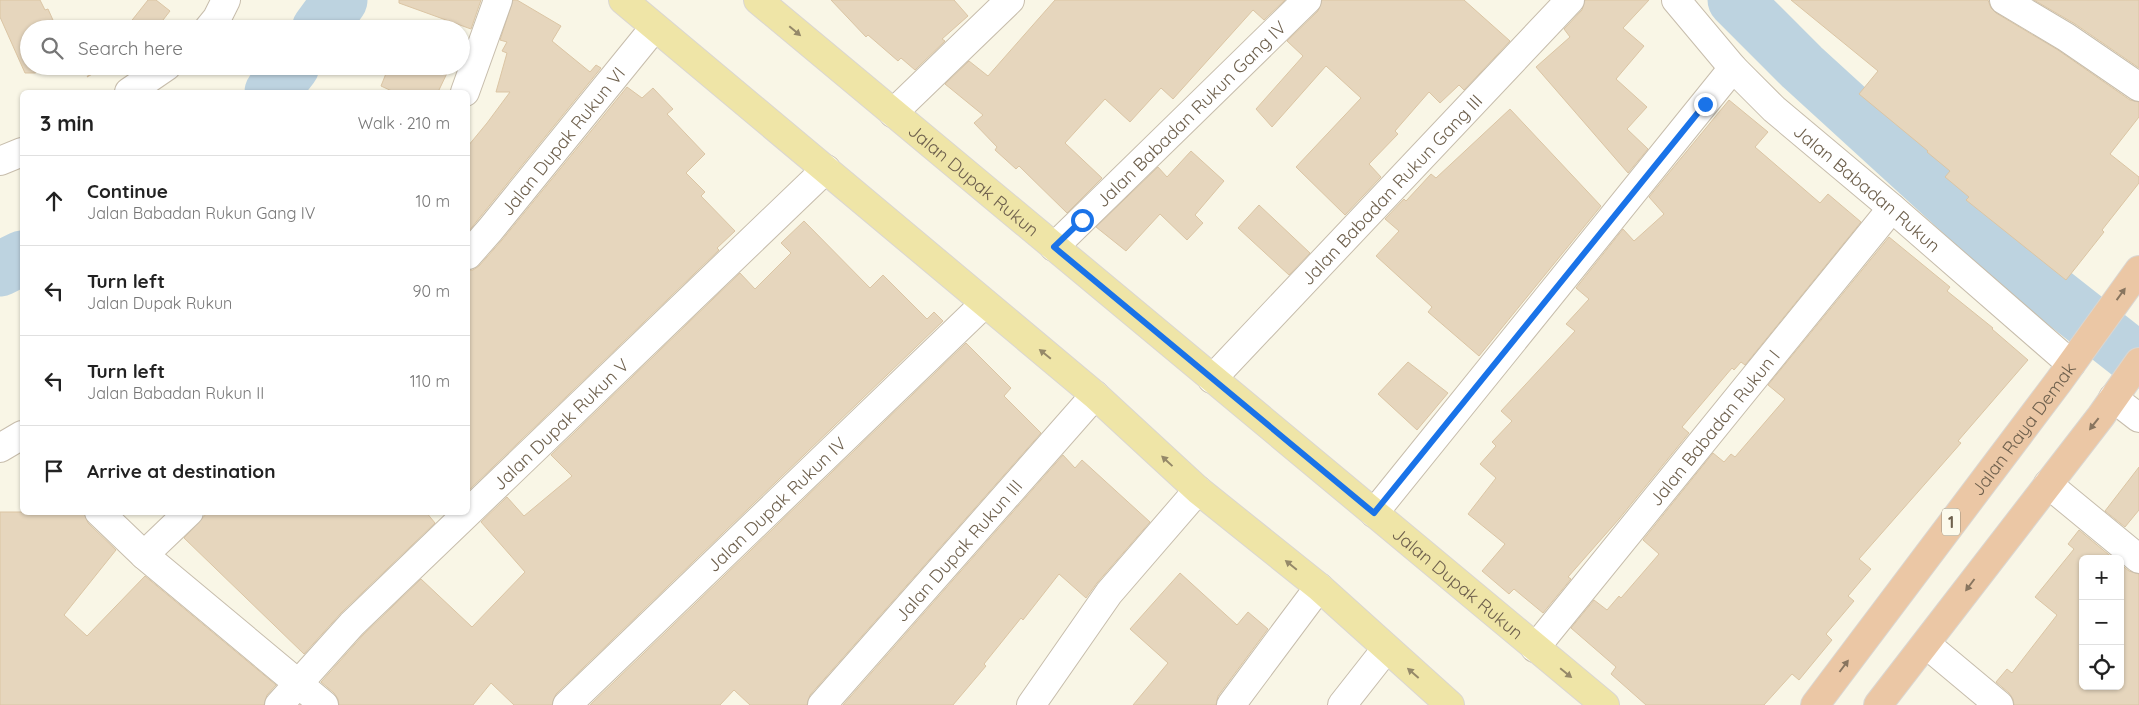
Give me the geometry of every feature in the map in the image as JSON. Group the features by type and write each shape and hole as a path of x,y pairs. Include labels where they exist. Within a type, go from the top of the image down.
{"highway":[{"name":"Jalan Raya Demak","path":"1815,705 2071,364 2139,270"},
{"path":"1878,705 2114,398 2136,366"}],"main road":[{"path":"623,0 654,28 1095,395 1198,490 1319,587 1450,705"},
{"name":"Jalan Dupak Rukun","path":"758,0 1605,705"}],"street":[{"path":"215,20 226,0"},
{"path":"466,90 498,0"},
{"path":"893,113 1010,0"},
{"name":"Jalan Babadan Rukun Gang IV","path":"1054,247 1307,0"},
{"name":"Jalan Babadan Rukun Gang III","path":"1212,379 1570,0"},
{"name":"Jalan Babadan Rukun","path":"1676,0 1733,68 1774,109 1892,208 2071,364"},
{"path":"2004,0 2066,37 2139,88"},
{"name":"Jalan Dupak Rukun VI","path":"470,253 654,28"},
{"path":"1374,513 1733,68"},
{"path":"132,90 154,75"},
{"path":"0,161 20,153"},
{"name":"Jalan Dupak Rukun V","path":"470,511 826,170"},
{"name":"Jalan Babadan Rukun I","path":"1535,648 1892,208"},
{"name":"Jalan Dupak Rukun IV","path":"567,705 984,304"},
{"name":"Jalan Dupak Rukun III","path":"822,705 1095,395"},
{"path":"2114,398 2139,418"},
{"path":"0,448 20,436"},
{"path":"2048,484 2139,559"},
{"path":"1031,705 1109,593 1198,490"},
{"path":"102,515 144,555 324,705"},
{"path":"144,555 186,515"},
{"name":"Jalan Dupak Rukun V","path":"279,705 352,624 466,515"},
{"path":"1231,705 1319,587"},
{"path":"1926,644 1999,705"},
{"path":"1342,705 1386,649"}],"building":[{"path":"0,0 40,0 45,10 48,9 53,20 20,20 20,62 0,17"},
{"path":"148,0 156,0 170,11 163,20 132,20"},
{"path":"399,0 481,0 471,29 470,20 446,20 399,3"},
{"path":"513,0 517,0 561,26 552,41 590,72 596,65 601,68 470,230 470,144 510,92 496,92 507,53 502,51 507,42 500,40"},
{"path":"831,0 954,0 968,16 942,39 945,41 915,70 901,58 898,61 868,35 866,37"},
{"path":"1055,0 1285,0 1264,20 1253,10 1173,99 1161,88 1130,122 1105,99 1065,143 1102,178 1067,213 1019,166 1016,169 995,150 997,147 974,123 983,115 945,84 969,61 988,76"},
{"path":"1322,0 1464,0 1510,41 1464,90 1459,85 1440,103 1429,92 1395,131 1398,134 1369,164 1381,177 1345,215 1296,167 1361,98 1326,66 1272,127 1256,109 1303,56 1287,41 1318,11"},
{"path":"1585,0 1649,0 1623,28 1644,46 1616,79 1647,107 1627,129 1648,149 1628,173 1536,67 1570,37 1564,29 1582,10"},
{"path":"1791,0 1988,0 1991,8 1996,13 2058,50 2130,100 2139,102 2139,117 2110,154 2139,177 2139,183 2066,280 1966,200 1969,197 1945,177 1950,171 1859,94 1878,71"},
{"path":"2034,0 2139,0 2139,68 2075,24"},
{"path":"385,75 446,75 439,90 390,90 381,86"},
{"path":"627,87 642,98 653,88 673,109 667,114 705,154 686,173 705,192 701,196 735,231 717,248 719,250 470,489 470,270 479,266"},
{"path":"1729,100 1768,132 1755,147 1820,203 1828,194 1861,222 1745,365 1741,362 1734,370 1732,368 1682,427 1689,433 1619,519 1568,577 1571,579 1543,613 1514,589 1509,594 1482,571 1505,544 1468,514 1496,478 1480,464 1496,446 1492,442 1512,421 1501,411 1575,331 1566,324 1589,299 1576,288 1623,229 1634,241 1664,214 1649,197"},
{"path":"1510,109 1601,206 1479,356 1428,312 1432,307 1376,256 1399,231 1385,219 1404,199 1406,201 1431,174 1436,178"},
{"path":"1191,151 1224,181 1195,215 1203,223 1187,240 1160,214 1126,251 1096,227 1158,167 1167,177"},
{"path":"1259,205 1310,253 1289,275 1238,228"},
{"path":"804,221 870,288 883,275 927,319 934,312 943,321 556,694 552,705 514,705 491,683 473,705 339,705 334,693 321,682 363,635 421,579 472,627 525,572 481,522 507,497 524,516 572,476 551,455 740,273 755,289 791,253 781,243"},
{"path":"1889,237 1950,287 1947,291 1993,328 2028,360 1958,441 1961,443 1859,559 1871,569 1848,596 1854,601 1826,634 1832,640 1799,680 1792,674 1764,705 1646,705 1611,674 1616,667 1571,628 1594,600 1607,610 1619,596 1621,598 1659,554 1643,540 1713,453 1724,462 1731,454 1735,457 1785,399 1768,385"},
{"path":"966,343 1011,388 1004,396 1041,433 810,695 807,705 750,705 734,690 720,705 590,705"},
{"path":"1408,362 1448,393 1417,430 1378,394"},
{"path":"1063,455 1075,468 1082,460 1150,522 1086,598 1059,574 1023,620 1021,618 984,664 986,666 953,705 843,705"},
{"path":"2139,467 2139,510 2125,527 2105,511"},
{"path":"0,512 20,512 20,515 85,515 88,523 116,550 64,615 87,636 145,576 276,685 267,695 264,705 0,705"},
{"path":"205,515 428,515 435,523 341,613 304,654 184,538"},
{"path":"2079,530 2109,555 2079,555 2079,690 2124,690 2124,567 2139,574 2139,705 2014,705 2009,693 1996,682 2007,669 2012,673 2057,615 2035,597 2074,549 2068,544"},
{"path":"1180,573 1237,625 1248,612 1268,629 1218,696 1216,705 1133,705 1168,663 1130,629"}],"waterway":[{"path":"326,20 340,0"},
{"path":"1735,0 1802,67 2032,277 2139,361"},
{"path":"274,90 285,75"},
{"path":"0,269 20,259"}],"route":[{"path":"1082,220 1054,247 1374,513 1705,104"}]}
